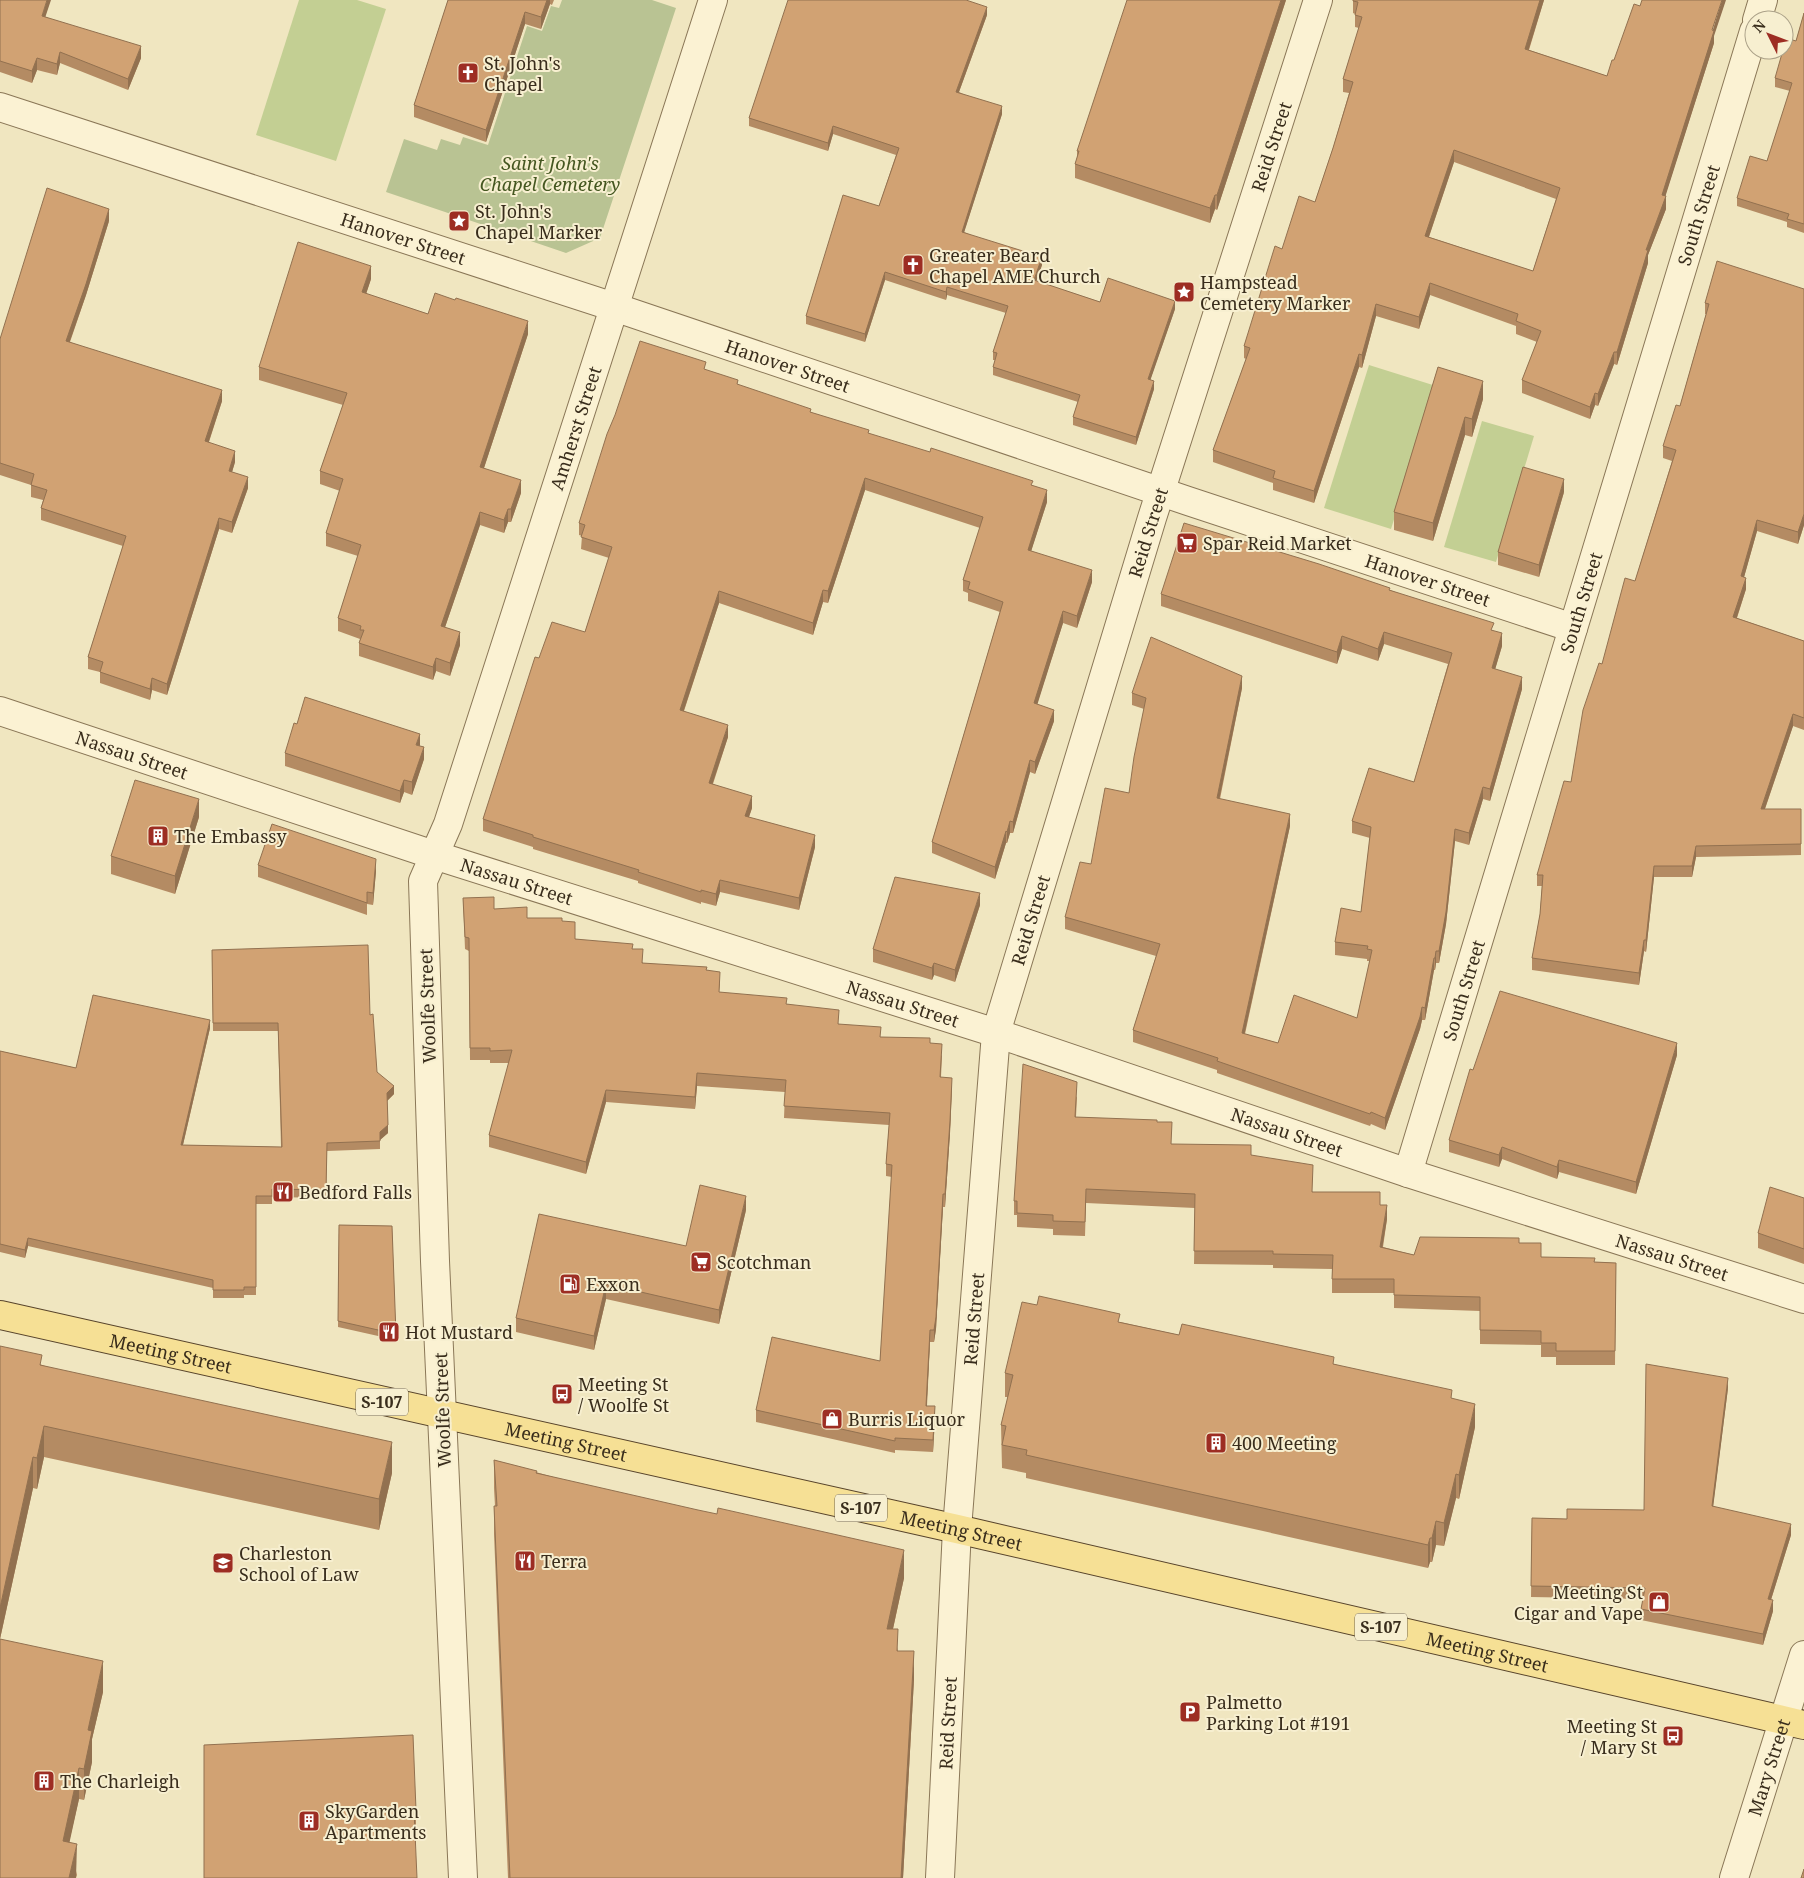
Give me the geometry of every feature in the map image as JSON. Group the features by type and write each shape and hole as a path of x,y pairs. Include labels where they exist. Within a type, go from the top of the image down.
{"main road":[{"name":"Meeting Street","path":"0,1315 957,1529 1794,1723"}],"street":[{"name":"Amherst Street","path":"434,855 448,824 713,0"},
{"name":"Reid Street","path":"940,1878 957,1529 996,1033 1161,492 1318,0"},
{"name":"South Street","path":"1408,1173 1745,60"},
{"name":"Hanover Street","path":"0,107 614,307 1161,492 1573,628"},
{"name":"Nassau Street","path":"0,711 434,855 996,1033 1408,1173 1804,1299"},
{"name":"Woolfe Street","path":"434,855 423,881 442,1415 463,1878"},
{"name":"Mary Street","path":"1734,1878 1794,1723 1804,1655"}],"green space":[{"path":"299,0 357,0 386,9 336,161 256,135"},
{"name":"Saint John's Chapel Cemetery","path":"562,0 652,0 676,8 600,238 566,253 386,192 404,139 437,150 441,139 460,145 463,137 488,145 527,26 542,31 551,6 559,8"},
{"path":"1369,365 1436,386 1391,529 1324,508"},
{"path":"1482,421 1534,436 1496,562 1444,547"}],"building":[{"path":"0,0 47,0 42,16 141,46 128,79 60,52 57,64 37,58 32,71 0,61"},
{"name":"St. John's Chapel","path":"448,0 547,0 541,17 525,12 486,130 414,105"},
{"path":"788,0 966,0 987,7 956,92 1002,106 962,232 1042,257 1034,280 1100,302 1108,278 1175,301 1148,379 1154,381 1136,437 1073,417 1080,395 993,367 997,353 993,352 1008,306 947,287 946,292 885,272 865,334 806,316 843,195 879,206 899,148 833,126 828,143 749,118"},
{"path":"1127,0 1281,0 1217,195 1215,195 1210,208 1075,164 1079,151 1077,151"},
{"path":"1540,0 1525,49 1607,76 1634,4 1640,6 1642,0 1722,0 1662,195 1666,196 1646,250 1648,250 1617,352 1614,352 1598,394 1595,393 1590,407 1522,380 1541,331 1516,321 1518,314 1430,283 1419,317 1376,304 1362,355 1359,354 1314,491 1273,478 1275,471 1213,450 1250,348 1244,346 1275,246 1282,249 1299,196 1315,202 1333,148 1353,82 1343,79 1362,17 1355,15 1358,2 1353,1","holes":["1454,150 1560,188 1533,271 1425,236"]},
{"path":"1804,13 1804,224 1787,219 1789,214 1737,198 1750,156 1767,161 1792,83 1775,78 1780,60 1794,60 1794,40 1796,41"},
{"path":"47,188 109,209 66,341 222,390 205,441 235,451 229,471 248,477 232,522 219,518 167,684 152,678 150,689 100,672 103,662 88,657 126,536 41,508 47,490 31,485 34,474 0,463 0,339"},
{"path":"298,242 371,266 362,292 428,314 435,293 528,321 480,467 521,480 511,509 508,509 504,520 480,512 441,626 460,632 450,663 436,658 433,667 359,643 364,630 360,630 361,626 338,618 361,545 326,533 343,479 320,471 347,393 259,367"},
{"path":"1717,261 1804,289 1804,514 1798,532 1757,520 1741,576 1746,578 1733,617 1804,641 1804,718 1793,714 1761,809 1801,809 1801,844 1696,846 1692,866 1654,866 1646,940 1644,940 1639,973 1532,958 1540,914 1543,875 1537,875 1564,781 1571,782 1583,710 1599,663 1602,664 1625,578 1635,581 1676,450 1663,446 1676,405 1680,406 1709,304 1705,303"},
{"path":"640,341 706,362 704,369 738,380 737,384 811,409 810,412 869,430 868,433 930,452 931,448 1033,481 1031,485 1047,490 1028,550 1092,570 1077,616 1063,611 1034,703 1054,710 1035,762 1030,760 1013,822 1010,821 1006,831 995,867 932,842 1003,602 968,589 970,582 963,580 983,517 865,478 828,591 823,590 813,623 719,591 680,710 728,725 709,783 752,796 745,816 815,835 799,898 720,880 716,894 701,890 701,892 483,819 535,657 539,658 552,622 585,632 612,547 581,537 585,525 579,523 607,434"},
{"path":"1438,367 1483,381 1472,419 1465,417 1433,523 1394,512"},
{"path":"1523,467 1564,479 1539,565 1498,552"},
{"path":"1184,523 1319,564 1390,588 1389,590 1494,623 1491,630 1502,633 1492,668 1522,677 1490,789 1483,787 1469,833 1455,829 1446,912 1439,951 1436,951 1434,958 1425,1008 1422,1007 1385,1118 1217,1061 1218,1058 1133,1030 1160,944 1065,917 1080,862 1091,864 1105,788 1129,793 1146,698 1132,693 1151,637 1242,676 1217,798 1290,814 1242,1033 1278,1043 1294,995 1357,1018 1372,950 1367,949 1368,946 1335,942 1341,908 1361,912 1371,827 1352,821 1369,768 1414,782 1452,653 1384,632 1378,649 1342,636 1337,652 1161,594"},
{"path":"305,697 420,734 416,745 424,747 412,782 404,780 400,791 285,753 294,723 297,724"},
{"name":"The Embassy","path":"135,780 199,799 175,876 111,856"},
{"path":"272,824 376,859 373,893 367,892 367,903 258,865"},
{"path":"895,877 980,893 955,970 934,963 932,968 873,949"},
{"path":"494,897 494,909 527,907 527,918 562,918 562,921 575,922 575,939 633,944 632,949 643,949 642,963 707,967 706,970 720,972 719,992 787,998 786,1004 839,1010 838,1024 881,1027 880,1037 930,1038 930,1043 942,1044 940,1077 952,1078 936,1317 934,1330 930,1330 926,1406 935,1406 933,1440 895,1438 895,1441 756,1410 772,1337 880,1361 892,1165 886,1164 890,1113 784,1106 786,1080 697,1073 695,1097 606,1090 586,1162 489,1135 512,1050 490,1051 490,1048 470,1048 469,938 465,937 463,898"},
{"path":"368,945 370,1015 373,1014 377,1072 394,1086 387,1093 388,1125 380,1132 380,1141 327,1143 326,1190 272,1189 272,1196 256,1196 256,1287 244,1287 244,1290 213,1290 213,1280 28,1238 25,1250 0,1244 0,1051 76,1068 93,995 210,1020 181,1145 282,1147 278,1023 213,1023 212,950"},
{"path":"1500,991 1677,1043 1636,1182 1559,1160 1557,1167 1502,1147 1499,1155 1449,1140 1470,1069 1473,1070"},
{"path":"1023,1064 1077,1082 1075,1117 1172,1122 1171,1144 1251,1145 1251,1155 1313,1165 1312,1192 1380,1192 1380,1205 1387,1205 1380,1247 1414,1255 1420,1237 1519,1238 1519,1243 1541,1243 1541,1257 1595,1258 1594,1262 1616,1263 1615,1351 1556,1351 1556,1343 1541,1343 1541,1331 1480,1330 1480,1297 1394,1295 1394,1279 1332,1279 1333,1255 1273,1254 1273,1251 1194,1251 1195,1194 1086,1189 1085,1222 1053,1221 1053,1215 1017,1213 1017,1201 1014,1201"},
{"path":"700,1185 746,1196 719,1310 606,1284 594,1336 516,1318 539,1214 686,1246"},
{"path":"1770,1187 1804,1198 1804,1249 1758,1233"},
{"path":"339,1225 392,1226 396,1334 338,1321"},
{"name":"400 Meeting","path":"1039,1296 1120,1314 1118,1322 1179,1335 1182,1324 1334,1357 1333,1364 1452,1390 1451,1398 1475,1404 1459,1475 1456,1474 1444,1523 1436,1521 1432,1538 1430,1538 1428,1545 1026,1455 1027,1450 1002,1445 1006,1426 1001,1425 1013,1375 1005,1373 1022,1302 1037,1305"},
{"path":"0,1346 42,1355 40,1365 392,1442 379,1499 44,1426 37,1458 33,1457 0,1608"},
{"path":"1646,1364 1728,1378 1712,1506 1791,1524 1768,1599 1773,1600 1763,1634 1641,1609 1645,1588 1531,1586 1532,1518 1567,1519 1567,1509 1644,1510"},
{"path":"494,1460 537,1471 536,1473 698,1510 717,1514 718,1508 904,1550 887,1629 898,1629 897,1651 914,1651 901,1878 510,1878 494,1506 497,1506"},
{"name":"The Charleigh","path":"0,1639 103,1661 88,1730 92,1731 84,1769 79,1768 63,1841 77,1844 69,1878 0,1878"},
{"name":"SkyGarden Apartments","path":"413,1735 417,1878 204,1878 204,1745"}],"place":[{"name":"St. John's Chapel","path":"468,73"},
{"name":"St. John's Chapel Marker","path":"459,221"},
{"name":"Greater Beard Chapel AME Church","path":"913,265"},
{"name":"Hampstead Cemetery Marker","path":"1184,292"},
{"name":"Spar Reid Market","path":"1187,543"},
{"name":"The Embassy","path":"158,836"},
{"name":"Bedford Falls","path":"283,1192"},
{"name":"Scotchman","path":"701,1262"},
{"name":"Exxon","path":"570,1284"},
{"name":"Hot Mustard","path":"389,1332"},
{"name":"Meeting St / Woolfe St","path":"562,1394"},
{"name":"Burris Liquor","path":"832,1419"},
{"name":"400 Meeting","path":"1216,1443"},
{"name":"Terra","path":"525,1561"},
{"name":"Charleston School of Law","path":"223,1563"},
{"name":"Meeting St Cigar and Vape","path":"1659,1602"},
{"name":"Palmetto Parking Lot #191","path":"1190,1712"},
{"name":"Meeting St / Mary St","path":"1673,1736"},
{"name":"The Charleigh","path":"44,1781"},
{"name":"SkyGarden Apartments","path":"309,1821"}]}
